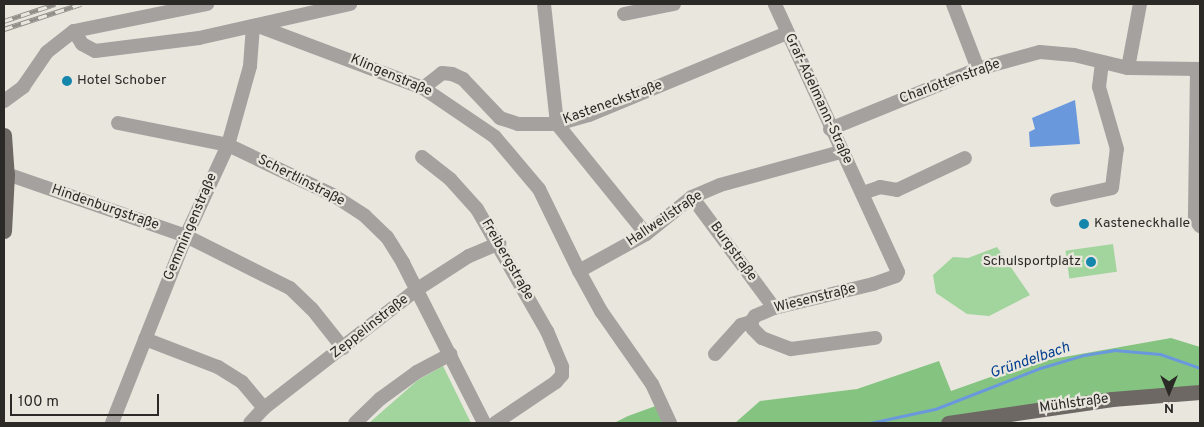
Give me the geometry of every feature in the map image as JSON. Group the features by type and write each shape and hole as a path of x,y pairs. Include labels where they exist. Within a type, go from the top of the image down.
{"main road":[{"path":"4,134 4,231"},
{"name":"Mühlstraße","path":"948,423 979,421 1112,399 1200,392"}],"street":[{"path":"4,100 23,87 47,52 74,31 207,4"},
{"path":"74,31 82,44 95,51 199,38 350,4"},
{"path":"544,4 557,124 646,234"},
{"path":"624,14 674,4"},
{"name":"Graf-Adelmann-Straße","path":"775,4 841,152 863,193 898,272"},
{"path":"953,4 978,69"},
{"path":"1128,68 1140,4"},
{"name":"Klingenstraße","path":"256,26 424,88 495,137 521,165 539,190 601,311 652,384 670,423"},
{"name":"Gemmingenstraße","path":"112,423 186,236 228,145 250,66 256,26"},
{"name":"Kasteneckstraße","path":"424,88 442,73 452,74 463,79 500,118 518,124 557,124 589,115 787,33"},
{"name":"Charlottenstraße","path":"830,128 978,69 1040,52 1074,55 1128,68 1198,69"},
{"path":"1057,200 1112,188 1117,149 1099,87 1102,62"},
{"path":"1198,69 1195,219 1200,226"},
{"name":"Schertlinstraße","path":"118,123 228,145 333,195 365,216 386,237 452,354 484,423"},
{"name":"Hallweilstraße","path":"579,271 646,234 692,197 720,185 841,152"},
{"name":"Freibergstraße","path":"422,156 450,179 477,209 499,243 562,367 562,375 556,382 495,423"},
{"path":"863,193 880,187 897,190 965,158"},
{"name":"Hindenburgstraße","path":"5,173 186,236 290,288 312,309 344,348"},
{"name":"Burgstraße","path":"692,197 774,308"},
{"name":"Zeppelinstraße","path":"250,423 264,408 344,348 416,290 470,256 499,243"},
{"name":"Wiesenstraße","path":"715,354 741,325 751,322 755,316 774,308 850,292 896,276 898,272"},
{"path":"751,322 753,329 762,338 791,349 875,338"},
{"path":"145,339 218,367 242,382 264,408"},
{"path":"355,423 380,399 417,372 452,354"}],"green space":[{"name":"Schulsportplatz","path":"1113,244 1117,272 1069,278 1065,251"},
{"path":"997,247 1030,295 989,316 967,314 936,293 933,275 953,257 968,258"},
{"path":"1171,338 1200,347 1200,392 948,423 735,423 760,401 857,389 939,361 951,391 1030,363"},
{"path":"443,366 471,423 369,423 418,380"},
{"path":"661,404 670,423 614,423 628,416"}],"water":[{"path":"1075,100 1080,144 1030,147 1029,132 1035,129 1032,118"}],"waterway":[{"name":"Gründelbach","path":"870,423 935,409 1040,368 1084,355 1114,350 1160,354 1200,368"}],"railway":[{"path":"4,21 55,4"},
{"path":"4,29 81,4"}],"place":[{"name":"Hotel Schober","path":"67,81"},
{"name":"Kasteneckhalle","path":"1084,224"},
{"name":"Schulsportplatz","path":"1091,262"}]}
